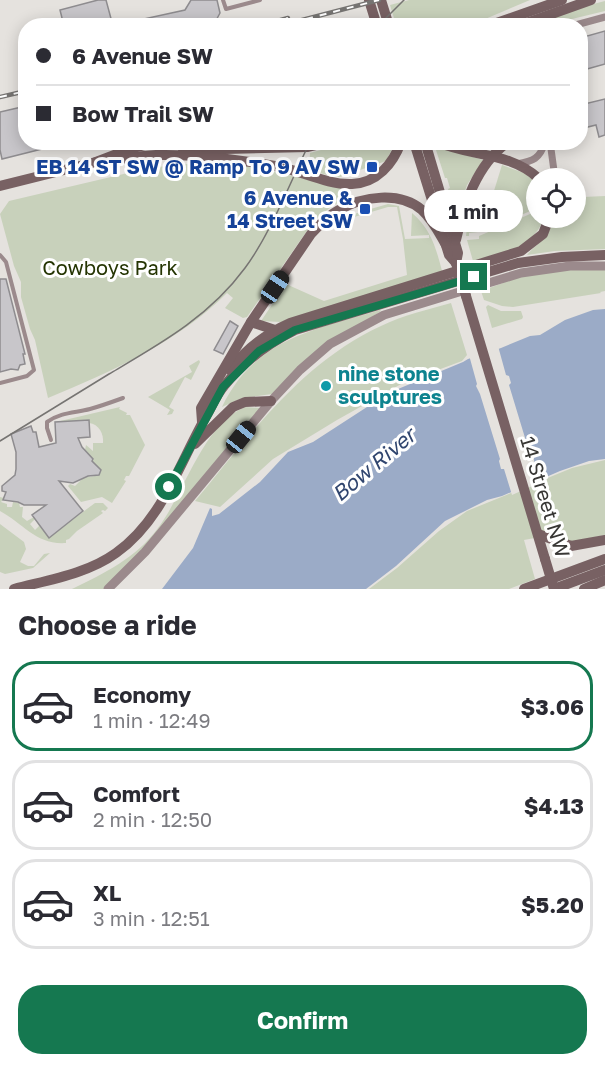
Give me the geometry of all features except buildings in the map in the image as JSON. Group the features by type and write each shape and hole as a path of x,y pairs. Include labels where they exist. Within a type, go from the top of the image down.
{"main road":[{"path":"369,0 375,18"},
{"path":"381,0 386,18"},
{"path":"511,18 562,0"},
{"path":"540,18 591,0"},
{"path":"0,186 96,162 127,150"},
{"path":"96,162 174,151 208,150"},
{"path":"155,155 234,158 284,167 334,182 351,184 380,174 395,158 398,150"},
{"path":"417,150 451,244"},
{"path":"427,150 451,244"},
{"path":"463,150 494,156 517,164 526,170"},
{"path":"451,244 468,193 499,150"},
{"path":"202,422 201,408 251,322 311,234 323,221 358,201 381,197 400,199 421,209 451,244"},
{"path":"223,387 224,379 239,358 275,330 290,323 521,251 543,234 545,228"},
{"name":"14 Street NW","path":"451,244 458,254 456,263 554,589"},
{"path":"14,589 93,566 115,554 130,542 152,516 223,387 259,351 295,330 518,263 562,257 605,255"},
{"path":"251,322 275,330"},
{"path":"187,452 233,407 245,402 271,401"},
{"path":"538,534 571,546 605,540"},
{"path":"524,589 605,559"},
{"path":"554,589 605,570"},
{"path":"584,589 605,580"}],"street":[{"path":"588,21 605,16"},
{"path":"517,164 533,161 538,158 542,150"},
{"path":"551,150 554,168"},
{"path":"108,589 145,552 271,401 300,370 330,344 384,315 522,273 570,266 605,266"}],"lane":[{"path":"223,0 226,9 260,0"},
{"path":"0,255 6,262 34,370 27,376 0,383"},
{"path":"51,440 47,422 54,417 98,407 123,398"}],"green space":[{"path":"409,0 530,0 488,18 394,18 390,5"},
{"path":"605,1 605,11 576,18 548,18"},
{"path":"321,150 392,150 386,161 340,177 309,170 310,153"},
{"path":"436,150 449,150 483,160 467,185 457,214 448,189 450,188 447,178 445,178"},
{"name":"Cowboys Park","path":"228,163 261,168 341,188 343,199 320,215 311,225 247,317 243,318 225,308 233,298 227,293 208,311 143,354 96,378 48,398 35,340 21,297 21,282 14,266 0,214 9,201 149,168 183,164"},
{"path":"502,165 526,174 526,213 498,225 493,194"},
{"path":"479,190 490,194 492,227 469,233 469,236 466,236 468,218"},
{"path":"605,196 605,249 555,251 527,255 546,236 550,228 586,228 586,197"},
{"path":"388,204 399,206 405,239 429,238 429,235 411,236 412,213 424,226 428,232 435,247 442,271 281,322 261,321 286,284 324,301 407,275 397,207 388,207 334,223 340,218"},
{"path":"526,216 526,228 539,228 532,237 515,249 473,261 467,240 479,239 479,236"},
{"path":"605,268 605,291 601,293 513,307 484,300 481,291 504,281 539,272"},
{"path":"451,303 467,355 462,361 403,383 337,420 273,459 220,507 195,501 257,426 301,380 326,360 352,341 389,322"},
{"path":"488,305 501,311 521,311 523,317 492,328 486,307"},
{"path":"380,310 272,394 242,398 222,407 236,384 251,366 269,351 310,331"},
{"path":"199,360 191,380 185,377 169,407 174,410 172,414 167,415 170,410 148,397 192,372 189,366"},
{"path":"120,407 119,409 127,413 126,415 130,415 145,445 112,503 102,497 81,502 68,486 70,484 75,486 86,475 90,477 99,475 101,470 90,464 90,456 85,450 86,445 93,451 93,443 103,443 103,436 98,427 89,423 89,420 56,422"},
{"path":"245,407 260,408 159,532 104,589 72,589 119,564 149,539 167,514 195,461 217,428 230,416"},
{"path":"605,460 605,535 570,542 556,534 524,540 535,579 509,589 369,589 467,511 572,468"},
{"path":"0,497 4,498 1,502 7,504 7,507 12,507 13,502 19,503 20,507 23,507 22,517 27,521 34,517 35,519 30,524 35,530 39,526 36,521 49,537 95,503 103,503 108,508 101,511 103,513 66,540 66,543 56,543 46,541 31,533 0,511"},
{"path":"0,524 24,542 26,549 20,562 34,566 44,554 50,553 33,568 5,574 0,572"}],"water":[{"name":"Bow River","path":"605,309 605,459 589,461 560,471 502,496 487,500 445,521 396,566 366,589 162,589 193,548 210,508 212,516 219,514 260,482 288,452 313,442 398,389 468,359 530,336 540,335 565,320 593,310"}],"pier":[{"path":"498,346 506,375 509,376 511,383 509,385 529,451 532,451 539,483 512,495 504,469 501,469 469,355"}],"tram line":[{"path":"386,18 404,0"},
{"path":"0,441 165,340 216,301 245,268 254,254 272,223 306,150"}],"railway":[{"path":"310,18 379,0"},
{"path":"0,97 18,93"}],"place":[{"name":"EB 14 ST SW @ Ramp To 9 AV SW","path":"372,167"},
{"name":"6 Avenue & 14 Street SW","path":"365,209"},
{"name":"nine stone sculptures","path":"326,386"}],"route":[{"path":"169,487 202,422 223,387 259,351 295,330 474,277"}]}
